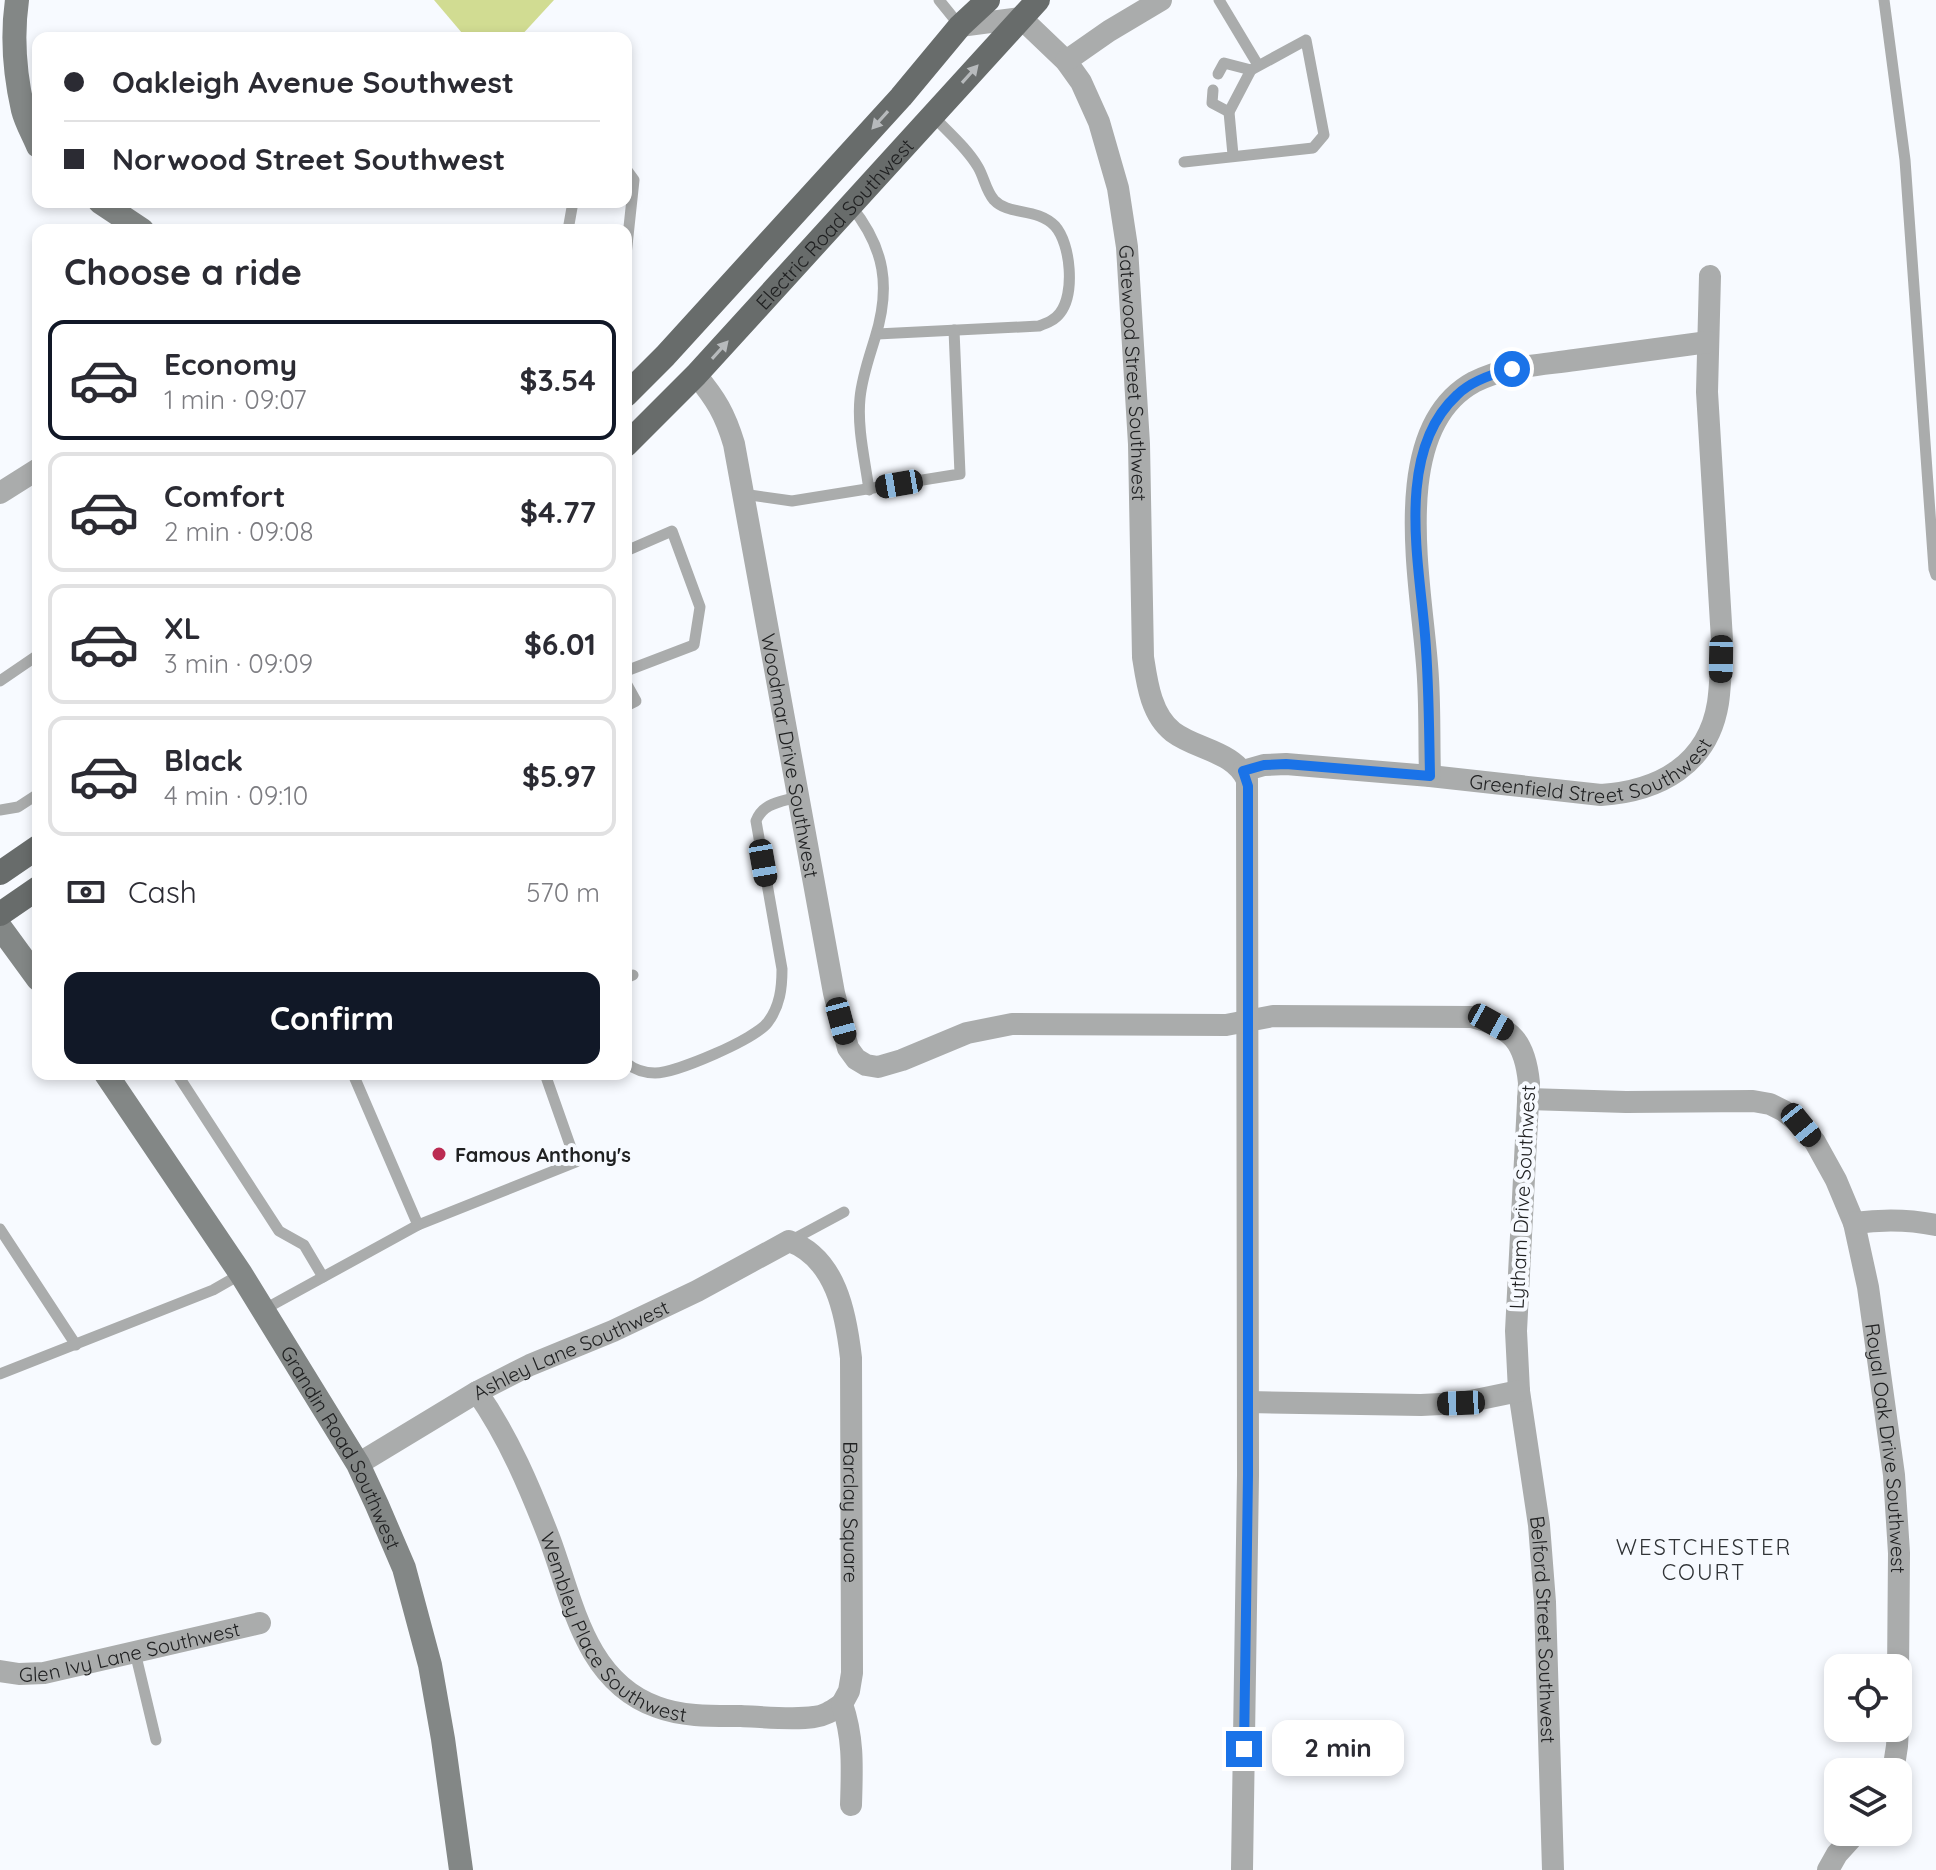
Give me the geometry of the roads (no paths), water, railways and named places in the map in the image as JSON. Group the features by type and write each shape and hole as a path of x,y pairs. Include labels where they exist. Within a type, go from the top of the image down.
{"main road":[{"name":"Electric Road Southwest","path":"632,389 901,97 960,26 988,0"},
{"name":"Electric Road Southwest","path":"632,439 696,375 1038,0"},
{"path":"0,873 32,851"},
{"path":"0,914 32,892"}],"street":[{"path":"17,0 17,71 24,113 32,132"},
{"path":"1066,61 1161,0"},
{"path":"960,26 1021,18"},
{"name":"Gatewood Street Southwest","path":"1021,18 1066,61 1081,82 1099,122 1115,171 1127,247 1139,444 1143,657 1147,686 1156,709 1174,733 1234,762 1243,771"},
{"path":"109,208 133,224"},
{"name":"Greenfield Street Southwest","path":"1243,771 1264,765 1286,764 1601,795 1646,788 1666,779 1685,765 1710,731 1718,706 1721,678 1722,640 1707,392 1710,276"},
{"path":"1430,776 1429,680 1415,519 1421,463 1431,429 1443,409 1458,393 1475,382 1512,369 1708,342"},
{"name":"Woodmar Drive Southwest","path":"696,375 727,420 734,444 797,797 834,993 848,1048 856,1059 878,1067 932,1047"},
{"path":"0,493 32,473"},
{"path":"1242,1870 1248,1402 1248,786 1243,771"},
{"path":"0,927 32,971"},
{"name":"Lytham Drive Southwest","path":"932,1047 967,1033 1012,1024 1226,1025 1273,1016 1472,1017 1491,1022 1515,1038 1527,1064 1529,1083 1516,1331 1519,1391"},
{"name":"Grandin Road Southwest","path":"110,1080 241,1274 358,1464 404,1568 430,1665 461,1870"},
{"name":"Royal Oak Drive Southwest","path":"1528,1099 1753,1101 1784,1111 1815,1142 1836,1180 1854,1223 1868,1287 1894,1475 1899,1553 1898,1654"},
{"path":"1854,1223 1909,1219 1936,1225"},
{"name":"Ashley Lane Southwest","path":"358,1464 477,1392 530,1365 613,1331 697,1291 789,1241"},
{"name":"Barclay Square","path":"789,1241 814,1255 829,1275 842,1304 851,1358 852,1673 849,1691 842,1704 852,1748 851,1805"},
{"path":"1248,1402 1421,1405 1461,1403 1519,1391"},
{"name":"Belford Street Southwest","path":"1519,1391 1543,1571 1553,1870"},
{"name":"Wembley Place Southwest","path":"477,1392 511,1446 586,1642 616,1682 656,1707 679,1713 813,1717 828,1713 842,1704"},
{"name":"Glen Ivy Lane Southwest","path":"0,1671 44,1673 260,1623"},
{"path":"1828,1870 1844,1846"}],"lane":[{"path":"939,0 960,26"},
{"path":"1219,0 1254,67"},
{"path":"1884,0 1905,160 1936,575"},
{"path":"1184,162 1313,148 1324,135 1306,40 1254,67 1229,112 1233,155"},
{"path":"1218,74 1224,63 1254,67"},
{"path":"1213,90 1212,103 1229,112"},
{"path":"877,334 1039,326 1060,315 1066,304 1068,252 1055,226 1030,211 1009,209 997,203 976,164 933,116"},
{"path":"632,177 632,199"},
{"path":"851,206 874,241 882,262 885,283 883,308 860,396 859,420 869,490"},
{"path":"743,494 792,501 960,474 954,330"},
{"path":"632,548 672,531 700,607 694,645 632,669"},
{"path":"0,681 32,659"},
{"path":"632,1067 655,1073 674,1070 743,1040 768,1021 782,989 782,969 756,821 766,806 797,797"},
{"path":"0,810 18,807 32,798"},
{"path":"181,1080 279,1231 304,1245 323,1277"},
{"path":"356,1080 418,1225"},
{"path":"263,1310 418,1225 576,1162 547,1080"},
{"path":"789,1241 844,1212"},
{"path":"0,1229 76,1345"},
{"path":"0,1374 213,1290 241,1274"},
{"path":"135,1652 156,1740"}],"place":[{"name":"Famous Anthony's","path":"439,1154"}],"district":[{"name":"WESTCHESTER COURT","path":"1704,1560"}]}
